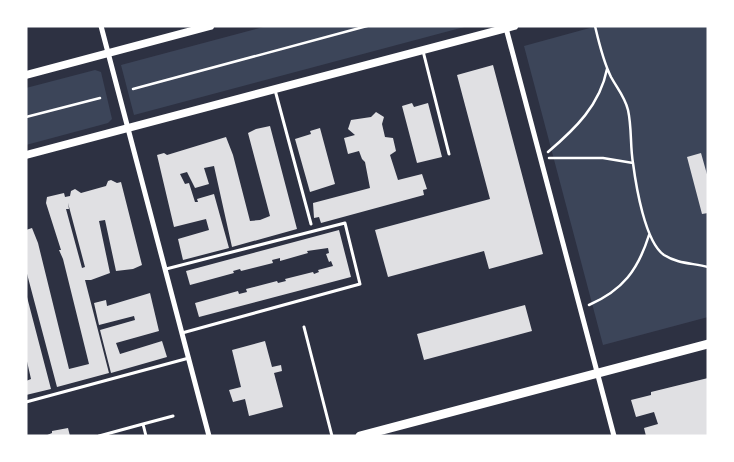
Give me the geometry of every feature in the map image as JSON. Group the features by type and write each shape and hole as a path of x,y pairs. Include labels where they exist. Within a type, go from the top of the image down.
{"main road":[{"path":"360,436 708,344"}],"street":[{"path":"101,26 209,436"},
{"path":"26,75 210,26"},
{"path":"26,155 510,27 541,158 614,436"}],"lane":[{"path":"423,50 448,154"},
{"path":"274,89 311,224"},
{"path":"165,269 345,223 360,284 182,332"},
{"path":"304,327 332,436"},
{"path":"26,402 189,358"},
{"path":"99,436 173,416"},
{"path":"143,424 146,436"}],"path":[{"path":"133,89 367,26"},
{"path":"595,26 607,67 621,92 628,111 633,163 649,233 654,245 667,257 682,263 708,267"},
{"path":"541,158 582,120 604,84 607,67"},
{"path":"26,117 100,98"},
{"path":"541,158 581,156 633,163"},
{"path":"580,307 605,298 621,286 636,265 649,233"}],"shaded area":[{"path":"267,26 468,26 134,115 121,65"},
{"path":"597,26 708,26 708,317 603,345 524,46"},
{"path":"95,70 101,72 112,119 108,123 26,145 26,88"}],"building":[{"path":"493,65 543,254 489,269 484,251 388,277 375,230 490,199 457,75"},
{"path":"412,103 414,107 428,103 442,157 417,163 402,106"},
{"path":"376,112 384,117 382,124 385,137 393,138 396,151 390,155 398,180 422,174 427,189 423,190 424,195 321,223 319,217 314,218 313,203 370,188 365,162 359,151 348,154 344,138 355,135 348,129 351,120 371,117"},
{"path":"270,126 297,229 232,247 214,166 204,168 209,184 195,188 187,172 180,174 185,184 189,183 195,202 198,202 197,199 214,194 229,248 183,260 178,239 209,230 206,219 174,227 157,155 164,153 167,155 226,137 233,155 250,221 260,220 270,216 248,133"},
{"path":"320,128 335,184 310,192 295,139 311,134 310,131"},
{"path":"701,153 708,178 708,213 702,214 687,157"},
{"path":"108,181 121,182 142,265 133,269 116,271 105,220 99,221 110,273 91,280 85,280 109,373 57,387 26,270 26,230 32,228 38,243 69,369 89,364 63,259 59,250 61,250 46,203 47,197 64,193 65,197 70,196 71,191 75,189 81,193 106,186","holes":["68,203 85,267 82,268 66,209 69,209"]},
{"path":"339,230 351,277 199,317 195,303 238,291 239,294 247,292 246,289 277,281 278,283 286,281 285,279 313,272 314,274 319,272 318,270 333,266 326,254 329,253 328,248 307,251 308,253 280,261 280,258 272,260 273,263 241,271 240,269 233,271 234,273 190,285 186,271"},
{"path":"150,293 159,331 116,343 120,354 162,341 167,357 111,373 100,330 135,320 134,316 99,325 94,303 106,300 107,306"},
{"path":"27,297 51,389 26,395 26,381 31,379 26,357"},
{"path":"525,305 532,331 424,360 417,334"},
{"path":"265,341 272,367 281,365 282,371 274,373 283,407 249,416 245,399 233,402 229,390 241,387 232,350"},
{"path":"708,378 708,436 646,436 644,428 658,424 654,412 636,417 631,400 651,395 651,392"},
{"path":"68,428 70,436 45,436 52,433 52,431"}]}
